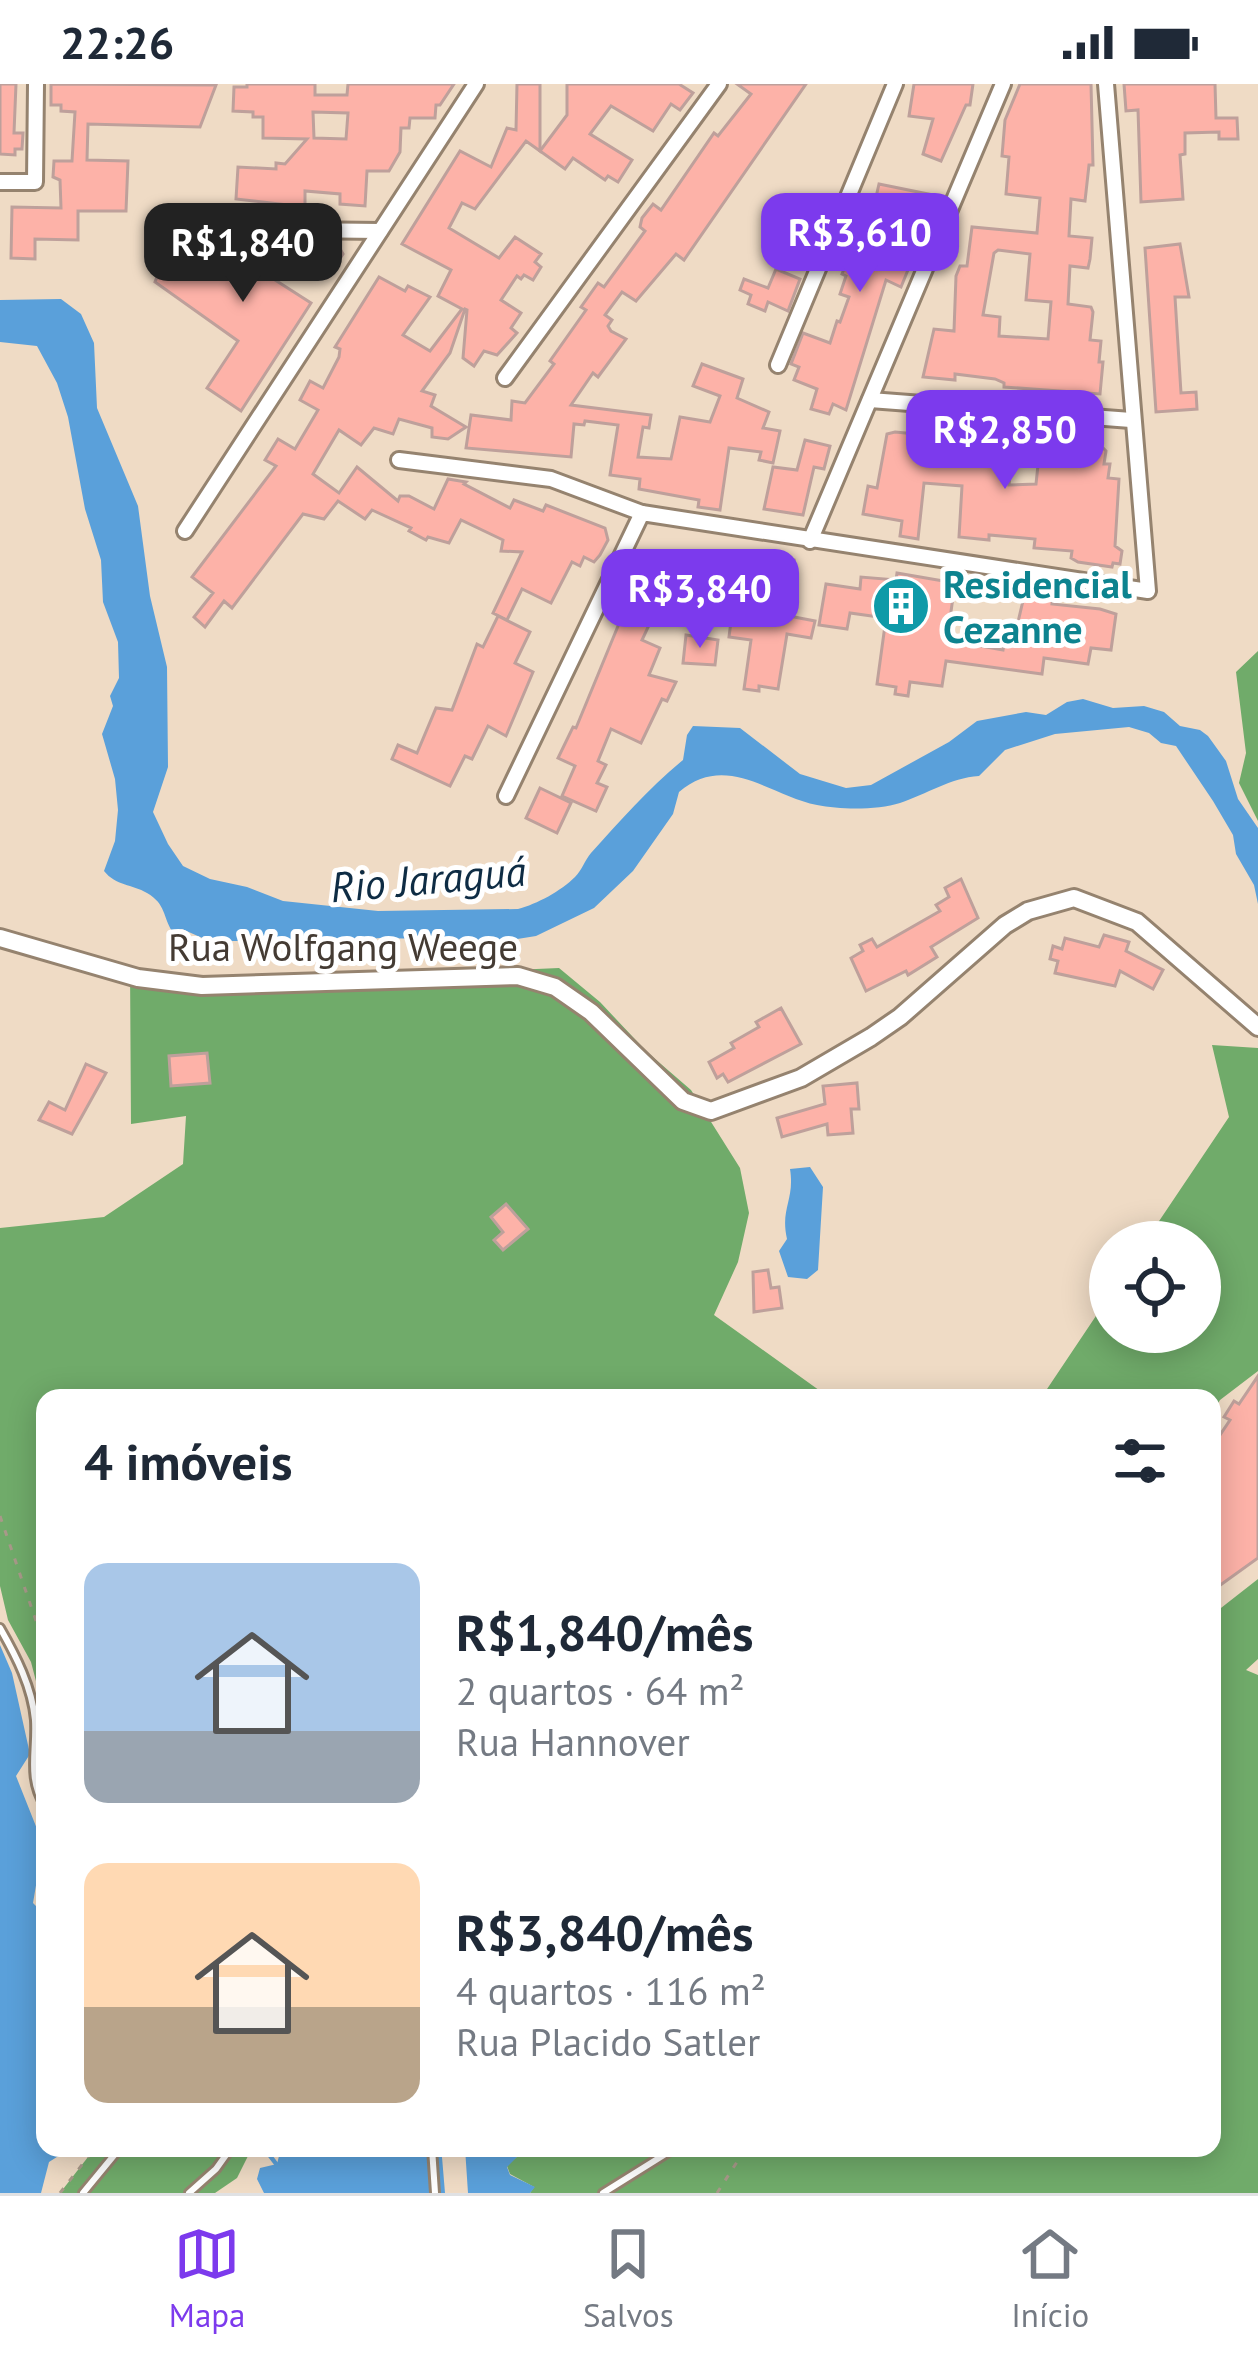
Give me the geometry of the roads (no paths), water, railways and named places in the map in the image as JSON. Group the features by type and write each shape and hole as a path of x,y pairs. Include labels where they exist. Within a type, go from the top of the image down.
{"street":[{"path":"0,182 35,182 36,84"},
{"path":"185,531 476,84"},
{"path":"505,378 719,84"},
{"path":"778,365 896,84"},
{"path":"810,542 1003,84"},
{"path":"399,460 551,479 642,513 1148,592 1106,84"},
{"path":"222,230 380,231"},
{"path":"870,400 1131,420"},
{"path":"506,796 642,513"},
{"name":"Rua Wolfgang Weege","path":"0,938 138,978 202,986 518,976 555,987 591,1012 683,1101 712,1111 801,1078 871,1037 1005,925 1028,911 1074,898 1137,922 1258,1028"}],"lane":[{"path":"0,1628 21,1668 35,1718 36,1786"},
{"path":"83,2193 113,2157"},
{"path":"189,2193 225,2157"},
{"path":"433,2157 435,2193"},
{"path":"603,2193 661,2157"}],"water":[{"path":"61,299 81,314 94,343 97,408 138,506 150,596 167,667 168,767 153,812 183,866 283,901 378,911 518,909 575,877 624,817 683,760 693,726 740,728 800,774 846,788 871,785 977,721 1026,712 1046,715 1083,699 1113,708 1144,706 1208,736 1226,761 1238,799 1258,828 1258,904 1254,885 1236,854 1233,835 1176,746 1129,727 1055,734 1005,750 979,776 881,807 817,805 731,776 696,781 679,792 673,814 633,871 594,908 536,936 479,945 380,938 277,948 209,941 182,929 172,931 153,897 104,871 115,841 118,810 102,734 119,678 118,642 103,602 101,560 57,383 37,346 0,342 0,300"},
{"path":"810,1167 823,1187 818,1270 807,1279 788,1277 779,1251 787,1239 790,1169"},
{"path":"0,1645 12,1673 30,1754 16,1776 36,1826 36,2157 57,2157 49,2162 41,2193 0,2193"},
{"path":"279,2157 442,2157 445,2193 264,2193 257,2179 260,2168 277,2164"},
{"path":"466,2157 517,2157 507,2167 510,2175 535,2187 530,2193 468,2193"}],"waterway":[{"path":"271,2157 277,2165"}],"place":[{"name":"Residencial Cezanne","path":"901,606"}],"water label":[{"name":"Rio Jaraguá","path":"428,879"}]}
